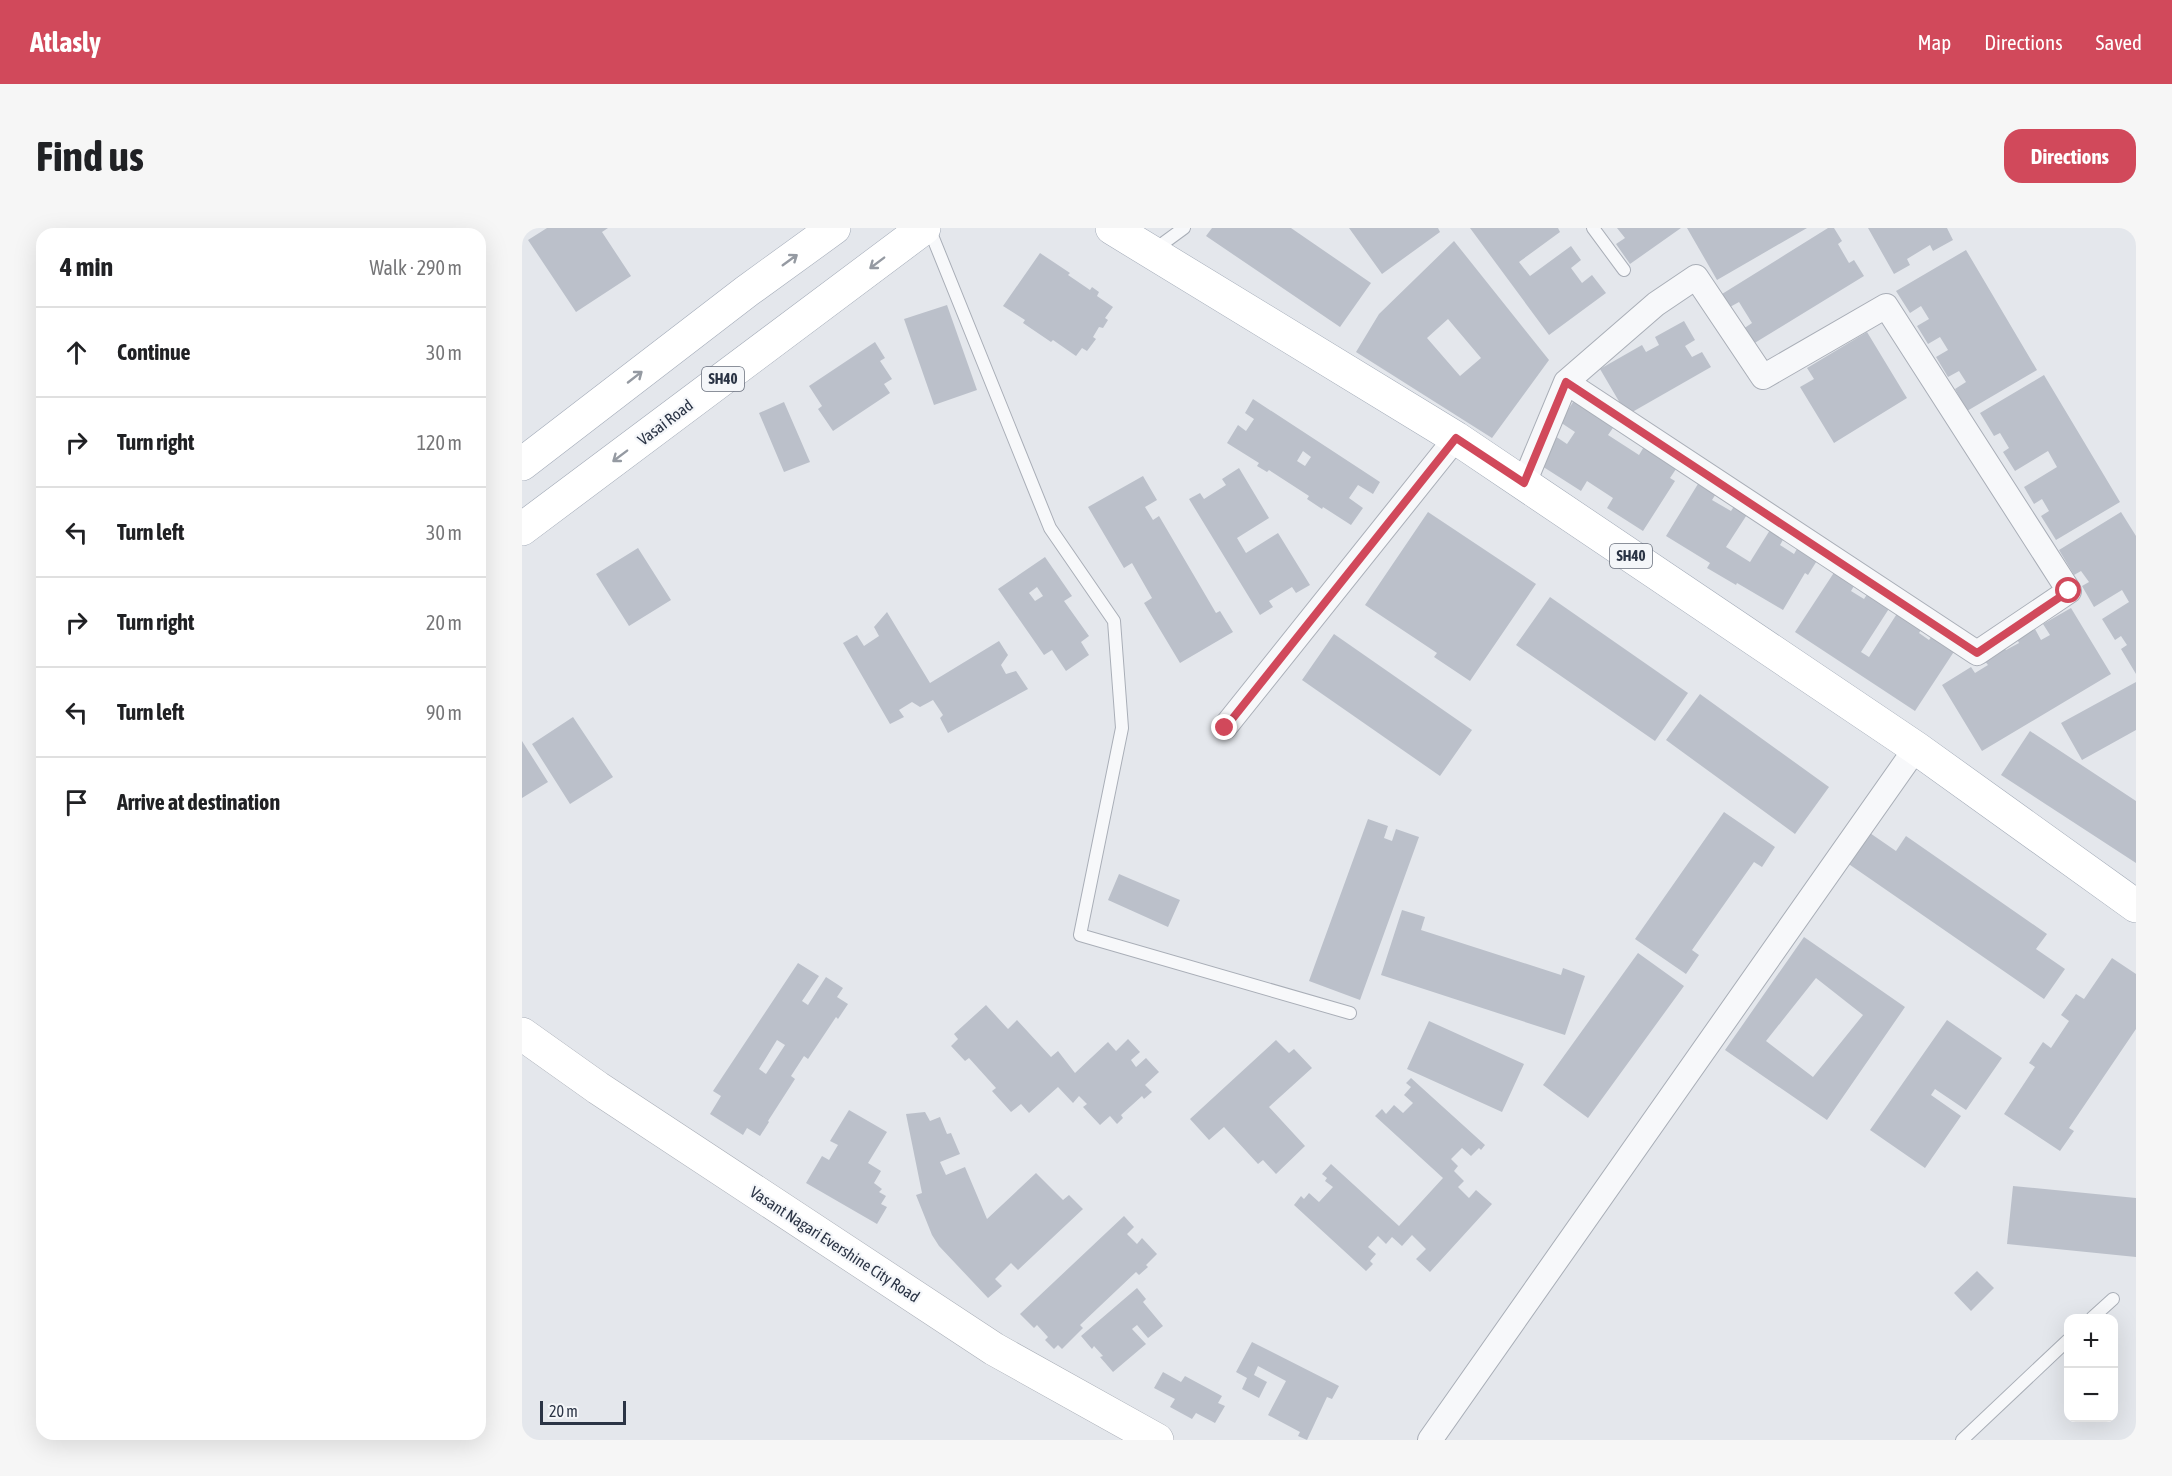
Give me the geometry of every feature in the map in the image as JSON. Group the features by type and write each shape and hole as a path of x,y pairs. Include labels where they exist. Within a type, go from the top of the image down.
{"main road":[{"path":"524,457 834,228"},
{"name":"Vasai Road","path":"522,529 924,228"},
{"name":"SH40","path":"1112,228 1456,438 1524,483 1916,748 2136,906"},
{"name":"Vasant Nagari Evershine City Road","path":"522,1034 598,1088 994,1349 1157,1440"}],"street":[{"path":"1524,483 1566,382 1656,304 1696,277 1763,377 1886,306 2069,591 1977,653 1566,382"},
{"path":"1225,728 1456,438"},
{"path":"1430,1440 1916,748"}],"lane":[{"path":"929,228 1050,528 1114,621 1122,728 1080,935 1350,1013"},
{"path":"1152,252 1184,228"},
{"path":"1593,228 1624,270"},
{"path":"2096,1314 2113,1299"},
{"path":"1962,1440 2064,1344"}],"building":[{"path":"547,228 608,228 602,232 631,276 576,312 528,240"},
{"path":"1212,228 1291,228 1371,283 1340,327 1206,236"},
{"path":"1349,228 1438,228 1440,232 1382,274"},
{"path":"1470,228 1558,228 1560,232 1519,262 1530,276 1571,246 1581,260 1571,268 1582,283 1592,275 1606,293 1549,335"},
{"path":"1617,228 1681,228 1630,264 1616,244 1625,238"},
{"path":"1687,228 1807,228 1717,280"},
{"path":"1828,228 1834,228 1842,241 1838,244 1849,263 1854,260 1864,276 1753,344 1743,329 1752,323 1739,302 1730,307 1722,294"},
{"path":"1868,228 1947,228 1953,240 1933,251 1930,245 1907,259 1910,265 1894,274"},
{"path":"1454,241 1549,360 1492,438 1356,352 1379,314","holes":["1448,319 1481,358 1460,376 1427,338"]},
{"path":"1966,250 2037,370 1967,411 1955,389 1966,382 1959,371 1948,377 1936,357 1948,350 1940,337 1928,344 1917,326 1929,319 1921,306 1910,313 1896,291"},
{"path":"1040,253 1090,290 1092,287 1099,292 1097,296 1113,307 1105,318 1108,320 1103,328 1099,327 1093,337 1096,339 1087,351 1082,348 1076,356 1023,323 1025,320 1003,306"},
{"path":"947,305 977,390 934,405 904,319"},
{"path":"1684,321 1695,340 1685,346 1692,357 1702,352 1711,367 1627,415 1600,369 1642,345 1646,352 1659,345 1655,337"},
{"path":"1867,332 1907,398 1834,443 1800,387 1814,379 1807,368"},
{"path":"875,342 885,358 880,361 892,379 884,384 890,393 833,431 818,409 822,406 809,386"},
{"path":"2044,375 2120,502 2056,540 2041,516 2049,511 2042,499 2034,504 2024,487 2057,467 2048,451 2015,471 2003,452 2009,448 2000,433 1994,436 1980,413"},
{"path":"1253,399 1380,482 1373,494 1358,485 1349,498 1363,508 1351,525 1323,507 1322,509 1307,499 1309,496 1269,470 1267,472 1257,466 1259,463 1227,443 1238,425 1246,431 1254,419 1245,413","holes":["1303,451 1311,457 1305,466 1297,461"]},
{"path":"1575,399 1615,425 1608,435 1639,455 1645,445 1678,466 1670,478 1675,481 1643,531 1607,508 1613,498 1587,481 1581,491 1534,461 1552,434 1567,444 1575,432 1560,422"},
{"path":"784,402 810,462 784,472 759,413"},
{"path":"1239,468 1269,518 1237,538 1246,553 1278,533 1310,585 1296,593 1292,587 1269,601 1273,607 1260,615 1189,499 1200,493 1204,499 1226,485 1222,479"},
{"path":"1143,476 1157,500 1145,507 1153,520 1159,516 1216,613 1220,611 1233,632 1180,663 1144,603 1152,598 1132,563 1124,568 1088,507"},
{"path":"1701,479 1719,489 1712,500 1731,511 1737,502 1750,510 1726,547 1750,562 1770,530 1784,538 1780,545 1794,554 1798,547 1818,559 1808,575 1805,573 1783,610 1707,568 1710,563 1666,536"},
{"path":"1428,512 1536,584 1470,681 1434,657 1437,653 1365,605"},
{"path":"2121,512 2136,536 2136,674 2121,649 2127,645 2121,636 2115,640 2102,619 2129,602 2122,590 2094,607 2082,586 2089,582 2081,571 2074,575 2059,550"},
{"path":"638,548 671,600 629,626 596,574"},
{"path":"1045,557 1072,596 1064,601 1089,636 1081,642 1089,655 1066,671 1052,650 1044,655 998,589","holes":["1037,587 1043,596 1035,601 1029,593"]},
{"path":"1837,568 1857,581 1851,591 1864,599 1870,590 1892,604 1861,652 1869,657 1900,609 1924,625 1919,633 1929,640 1935,632 1957,647 1915,711 1795,632"},
{"path":"1550,597 1688,693 1655,741 1516,645"},
{"path":"2071,608 2111,674 1982,751 1942,685 1971,667 1975,673 1988,665 1984,660 2004,648 2006,650 2019,643 2017,639 2035,629 2041,640 2050,635 2043,624"},
{"path":"887,612 930,683 999,641 1008,655 1001,665 1006,674 1016,671 1028,689 948,733 940,718 943,715 933,700 920,707 912,702 899,710 904,717 890,724 843,643 857,635 864,646 879,636 874,627"},
{"path":"1334,634 1472,730 1440,776 1302,680"},
{"path":"2136,682 2136,730 2082,760 2061,723"},
{"path":"1700,694 1829,787 1795,834 1666,740"},
{"path":"573,717 613,777 570,804 532,744"},
{"path":"2030,731 2136,801 2136,863 2001,775"},
{"path":"522,741 548,782 522,798"},
{"path":"1724,812 1775,847 1762,867 1754,862 1692,950 1699,955 1686,974 1635,939"},
{"path":"1368,819 1388,826 1384,838 1392,841 1396,829 1419,837 1360,1000 1309,981"},
{"path":"1867,831 1896,851 1906,836 2047,934 2036,949 2065,969 2044,999 1840,858"},
{"path":"1119,874 1180,900 1168,927 1108,900"},
{"path":"1402,910 1425,917 1421,930 1561,975 1563,968 1585,976 1565,1035 1381,975"},
{"path":"1804,937 1905,1007 1827,1120 1725,1050","holes":["1816,978 1863,1015 1813,1077 1766,1041"]},
{"path":"1638,953 1684,986 1588,1118 1543,1085"},
{"path":"2112,958 2136,974 2136,1029 2069,1128 2074,1131 2060,1151 2004,1114 2035,1067 2029,1063 2043,1042 2051,1048 2069,1021 2061,1015 2076,994 2084,999"},
{"path":"798,963 819,976 802,1001 808,1005 826,977 843,988 837,997 848,1004 838,1019 836,1017 808,1059 804,1056 791,1076 795,1079 760,1136 747,1128 743,1135 710,1114 721,1096 713,1091","holes":["777,1040 785,1045 766,1074 759,1069"]},
{"path":"986,1005 1008,1029 1017,1020 1051,1057 1058,1051 1075,1073 1108,1042 1116,1051 1128,1039 1140,1052 1131,1060 1136,1067 1146,1058 1159,1072 1145,1085 1152,1092 1144,1099 1142,1096 1121,1115 1123,1118 1117,1124 1110,1116 1100,1125 1083,1107 1087,1104 1079,1096 1073,1103 1058,1087 1029,1113 1021,1104 1011,1112 992,1091 996,1088 969,1058 965,1061 951,1046 958,1039 954,1034"},
{"path":"1947,1020 2002,1058 1966,1110 1935,1089 1931,1095 1961,1116 1925,1168 1870,1130"},
{"path":"1429,1021 1524,1064 1502,1112 1407,1069"},
{"path":"1276,1040 1289,1053 1294,1049 1312,1068 1269,1107 1305,1146 1276,1174 1263,1160 1258,1164 1224,1127 1209,1140 1190,1119"},
{"path":"1411,1078 1485,1145 1471,1156 1462,1148 1451,1159 1458,1166 1454,1171 1464,1181 1458,1187 1469,1198 1476,1190 1492,1204 1430,1272 1416,1259 1426,1249 1412,1235 1402,1246 1392,1237 1386,1244 1378,1236 1368,1247 1376,1254 1370,1261 1373,1264 1366,1271 1294,1205 1301,1196 1304,1199 1309,1193 1319,1202 1333,1187 1325,1181 1327,1178 1322,1174 1331,1164 1399,1226 1443,1178 1375,1116 1382,1109 1386,1114 1394,1105 1403,1113 1413,1103 1404,1095 1411,1087 1406,1083"},
{"path":"849,1110 887,1132 868,1163 881,1171 874,1183 882,1189 879,1192 886,1196 881,1204 887,1207 877,1224 806,1183 822,1156 829,1160 838,1145 830,1141"},
{"path":"925,1112 930,1121 940,1117 947,1134 951,1133 960,1154 940,1162 946,1175 965,1167 987,1219 1036,1173 1063,1200 1069,1195 1083,1209 1018,1270 1011,1263 995,1279 1002,1286 988,1298 939,1246 932,1235 916,1195 922,1193 906,1114"},
{"path":"2013,1186 2136,1198 2136,1257 2007,1244"},
{"path":"1124,1216 1134,1227 1127,1234 1137,1244 1142,1238 1157,1254 1146,1265 1148,1267 1139,1275 1136,1272 1080,1325 1083,1328 1062,1349 1058,1345 1054,1349 1045,1340 1048,1337 1037,1325 1034,1328 1020,1314"},
{"path":"1977,1271 1994,1288 1971,1311 1954,1293"},
{"path":"1137,1288 1146,1299 1143,1302 1163,1326 1148,1338 1137,1325 1132,1329 1146,1344 1113,1372 1100,1357 1103,1356 1094,1346 1092,1349 1081,1336"},
{"path":"1252,1342 1339,1386 1332,1399 1327,1397 1307,1440 1298,1436 1300,1432 1268,1415 1286,1381 1258,1366 1254,1375 1267,1382 1259,1398 1242,1389 1247,1378 1236,1372"},
{"path":"1163,1372 1181,1382 1185,1376 1222,1396 1218,1403 1225,1406 1215,1423 1196,1413 1192,1419 1170,1407 1175,1399 1154,1388"}],"route":[{"path":"1225,728 1456,438 1524,483 1566,382 1977,653 2069,591"}]}
